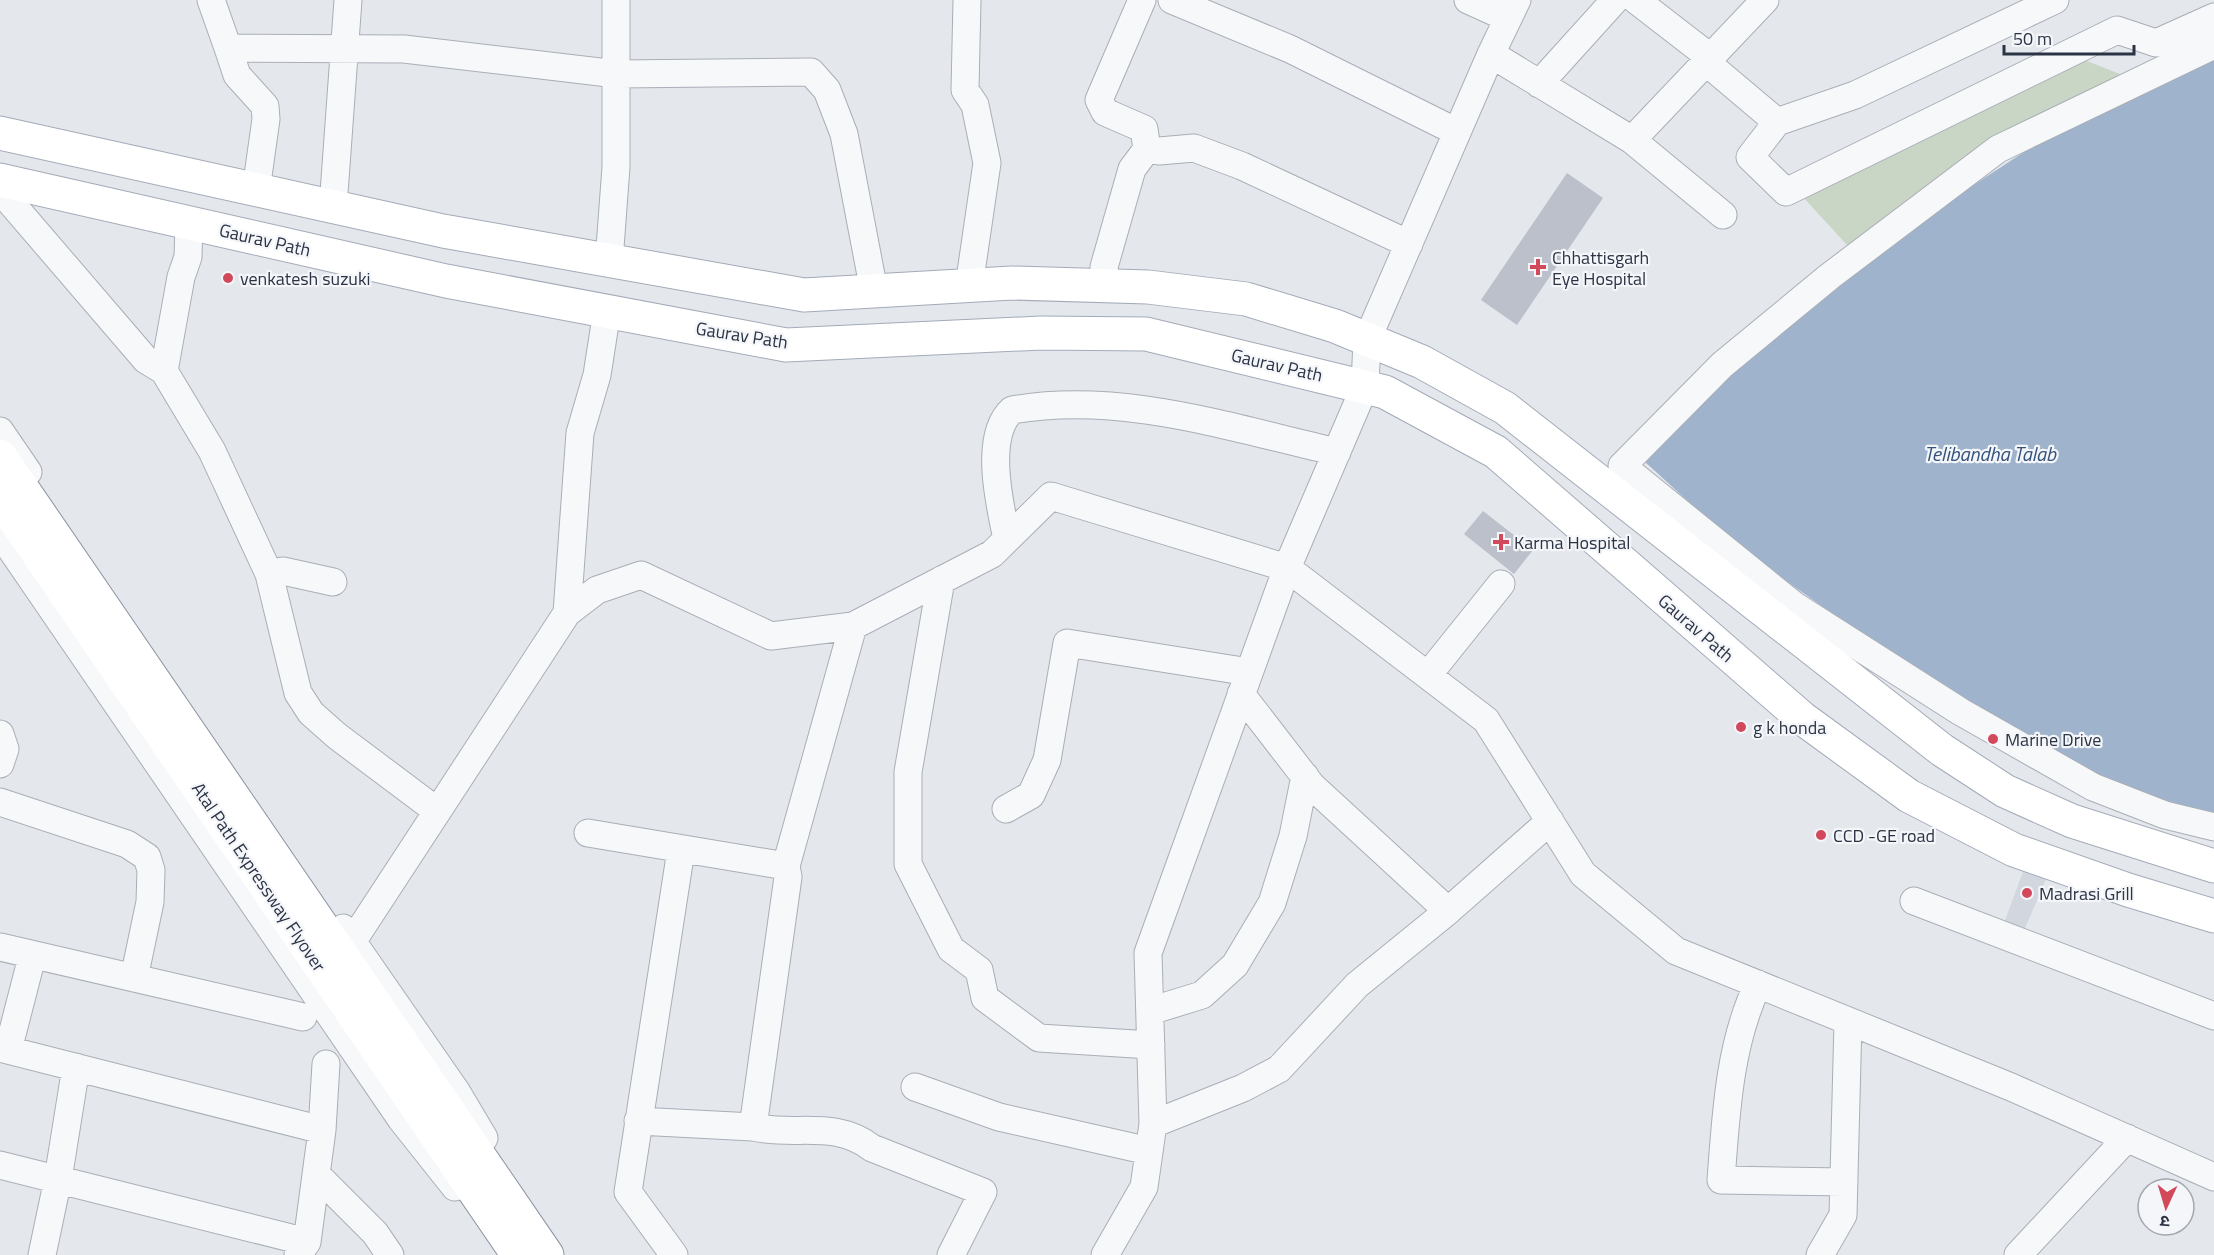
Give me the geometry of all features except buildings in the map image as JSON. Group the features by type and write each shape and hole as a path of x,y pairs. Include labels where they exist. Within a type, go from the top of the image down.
{"main road":[{"path":"0,133 443,231 804,295 1012,283 1148,286 1246,299 1335,326 1422,362 1505,408 1942,750 2005,791 2072,821 2214,866"},
{"path":"152,215 162,169"},
{"name":"Gaurav Path","path":"0,180 446,281 786,345 1041,333 1146,334 1385,392 1496,452 1802,718 1909,795 2014,850 2128,890 2214,916"},
{"name":"Atal Path Expressway Flyover","path":"0,456 471,1167"},
{"name":"Atal Path Expressway Flyover","path":"0,498 471,1167"},
{"path":"471,1167 532,1254"}],"street":[{"path":"211,0 237,75 265,106 266,119 256,190"},
{"path":"333,207 348,0"},
{"path":"609,261 616,167 616,0"},
{"path":"968,0 965,90 975,105 987,163 969,286"},
{"path":"1106,286 1104,267 1132,169 1147,149 1144,129 1105,112 1099,100 1142,0"},
{"path":"1172,0 1290,49 1457,132"},
{"path":"1105,1255 1144,1187 1153,1124 1148,953 1287,568 1365,386 1367,340 1491,54 1513,9 1468,0"},
{"path":"1539,84 1615,0"},
{"path":"1636,0 1777,122"},
{"path":"1632,140 1765,0"},
{"path":"2055,0 1855,95 1777,122 1750,157 1786,192 2117,30 2156,43 2214,17"},
{"path":"2214,45 1998,149 1830,276 1722,365 1646,439 1622,466 1795,606 1961,712 2093,787 2164,815 2214,827"},
{"path":"228,48 404,49 617,74 811,72 827,90 844,134 874,291"},
{"path":"1491,54 1632,140 1723,215"},
{"path":"1147,149 1159,151 1194,148 1242,166 1409,244"},
{"path":"0,190 146,360 164,371 212,451 269,574 298,693 311,713 337,736 437,811"},
{"path":"164,371 181,277 188,257 189,223"},
{"path":"567,613 580,433 597,375 607,311"},
{"path":"1007,539 995,483 998,440 1004,417 1012,410 1082,403 1138,407 1337,452"},
{"path":"0,431 456,1091 488,1144 532,1254"},
{"path":"352,942 567,613 597,590 641,575 771,636 854,626 992,554 1051,496 1287,568 1486,720 1583,874 1676,951 2127,1138 2214,1177"},
{"path":"0,533 401,1119 449,1181 532,1254"},
{"path":"269,574 283,571 333,582"},
{"path":"941,580 908,772 908,864 951,949 979,970 985,998 994,1005 1039,1038 1151,1046"},
{"path":"1428,675 1501,584"},
{"path":"753,1127 788,877 786,866 854,626"},
{"path":"1006,809 1031,795 1047,760 1067,643 1245,683 1305,776 1448,911"},
{"path":"0,734 5,748 0,764"},
{"path":"1150,1011 1202,995 1235,965 1272,903 1293,836 1305,776"},
{"path":"0,802 127,844 147,857 152,870 150,902 134,978"},
{"path":"1153,1124 1243,1088 1279,1069 1357,985 1448,911 1550,821"},
{"path":"588,833 786,866"},
{"path":"674,1255 628,1192 681,850"},
{"path":"1914,901 2214,1016"},
{"path":"0,947 32,957 303,1017"},
{"path":"32,957 4,1049 322,1130"},
{"path":"1758,984 1744,1013 1726,1104 1721,1180 1844,1182"},
{"path":"1820,1255 1843,1215 1848,1021"},
{"path":"0,1165 58,1179 303,1249 322,1130 326,1064"},
{"path":"42,1255 58,1179 76,1067"},
{"path":"915,1087 999,1117 1149,1151"},
{"path":"638,1121 753,1127 770,1131 828,1130 860,1139 872,1149 983,1192 951,1255"},
{"path":"2018,1255 2127,1138"},
{"path":"316,1174 375,1233 390,1255"}],"shaded area":[{"path":"2025,866 2047,877 2023,933 2003,926"}],"green space":[{"path":"2064,52 2120,74 1847,245 1802,196"}],"water":[{"name":"Telibandha Talab","path":"2214,58 2214,813 2110,786 1882,649 1737,546 1644,461 1774,334 1963,192 2056,131"}],"place":[{"name":"Chhattisgarh Eye Hospital","path":"1538,267"},
{"name":"venkatesh suzuki","path":"228,278"},
{"name":"Karma Hospital","path":"1501,542"},
{"name":"g k honda","path":"1741,727"},
{"name":"Marine Drive","path":"1993,739"},
{"name":"CCD -GE road","path":"1821,835"},
{"name":"Madrasi Grill","path":"2027,893"}]}
